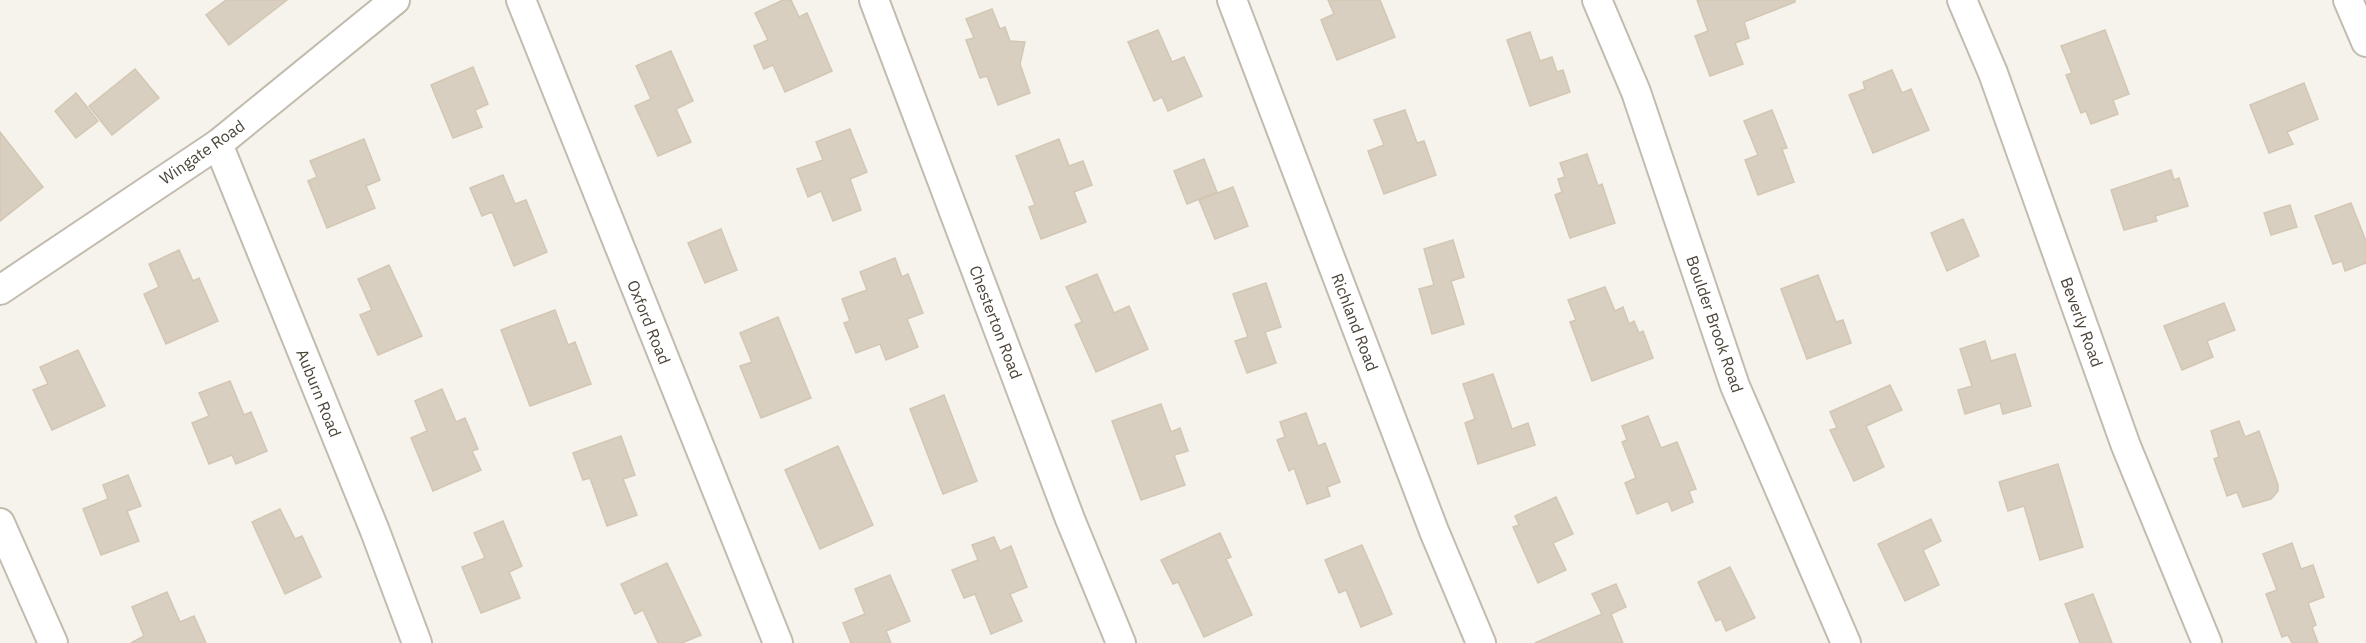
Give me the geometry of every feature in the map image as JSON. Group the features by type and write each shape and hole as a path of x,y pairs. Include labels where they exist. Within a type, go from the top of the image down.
{"street":[{"name":"Wingate Road","path":"0,291 218,144 395,0"},
{"name":"Oxford Road","path":"520,0 778,643"},
{"name":"Chesterton Road","path":"874,0 1070,519 1121,643"},
{"name":"Richland Road","path":"1232,0 1434,531 1481,643"},
{"name":"Boulder Brook Road","path":"1597,0 1636,92 1735,386 1846,643"},
{"name":"Beverly Road","path":"1962,0 1993,73 2126,446 2207,643"},
{"path":"2348,0 2366,42"},
{"name":"Auburn Road","path":"218,144 375,531 417,643"},
{"path":"0,523 52,643"}],"building":[{"path":"226,0 287,0 229,45 206,15"},
{"path":"783,0 791,0 799,17 807,13 832,71 785,92 773,65 764,69 754,46 768,40 755,13"},
{"path":"1328,0 1380,0 1395,37 1337,60 1321,20 1334,14"},
{"path":"1697,0 1795,0 1795,2 1744,22 1749,38 1735,43 1743,64 1710,76 1695,36 1708,31"},
{"path":"992,9 1000,29 1005,27 1010,41 1025,42 1020,64 1030,93 998,105 987,76 980,78 966,40 974,38 966,19"},
{"path":"1158,30 1172,62 1184,57 1202,96 1168,111 1162,97 1154,101 1128,42"},
{"path":"2105,30 2129,94 2113,100 2118,114 2091,124 2086,111 2081,113 2066,75 2072,73 2061,46"},
{"path":"1530,32 1540,61 1552,57 1557,72 1563,70 1570,92 1530,106 1507,40"},
{"path":"671,51 693,101 676,109 691,142 658,156 635,106 651,99 636,66"},
{"path":"473,67 488,104 475,110 482,127 453,138 431,85"},
{"path":"135,69 159,98 112,135 89,106"},
{"path":"1892,70 1902,93 1911,89 1929,130 1873,153 1849,95 1865,89 1863,82"},
{"path":"2304,83 2318,119 2287,132 2293,144 2269,153 2250,105"},
{"path":"76,93 98,121 76,138 55,111"},
{"path":"1405,110 1417,143 1424,141 1436,175 1384,194 1368,151 1384,145 1374,120"},
{"path":"1772,110 1787,148 1782,149 1794,182 1758,195 1745,160 1758,155 1744,121"},
{"path":"850,129 867,172 850,179 861,210 833,221 821,191 808,197 797,169 823,160 816,142"},
{"path":"0,132 43,187 0,221"},
{"path":"364,139 380,180 366,186 375,208 327,228 308,181 317,177 310,161"},
{"path":"1059,139 1069,166 1083,161 1092,185 1074,192 1086,222 1041,239 1029,207 1035,205 1016,156"},
{"path":"1587,154 1598,186 1602,184 1615,223 1570,238 1555,195 1562,192 1558,179 1565,177 1560,163"},
{"path":"1204,159 1217,192 1187,204 1174,171"},
{"path":"2171,170 2174,180 2179,178 2188,206 2155,216 2157,221 2124,230 2111,190"},
{"path":"503,175 515,204 526,200 547,252 514,266 492,212 482,216 470,188"},
{"path":"1233,187 1248,226 1215,239 1199,200"},
{"path":"2351,203 2366,241 2366,263 2345,271 2342,261 2333,264 2315,216"},
{"path":"2290,205 2297,227 2271,235 2264,213"},
{"path":"1963,219 1979,256 1947,271 1931,233"},
{"path":"721,229 737,270 705,283 688,243"},
{"path":"1453,240 1464,277 1451,281 1464,324 1432,334 1419,289 1434,285 1424,249"},
{"path":"179,250 193,281 199,278 218,321 166,344 144,294 159,287 149,264"},
{"path":"895,258 902,277 908,274 923,313 907,319 918,347 886,360 880,344 856,353 844,323 850,321 842,299 867,290 860,272"},
{"path":"389,265 422,336 378,355 360,315 372,310 358,279"},
{"path":"1097,274 1114,313 1129,306 1148,349 1096,372 1075,325 1082,322 1066,287"},
{"path":"1818,275 1836,322 1843,320 1851,343 1807,359 1781,289"},
{"path":"1266,283 1281,327 1265,332 1276,363 1247,373 1235,341 1248,337 1233,294"},
{"path":"1605,287 1615,311 1623,307 1629,324 1634,321 1639,333 1643,331 1653,358 1592,381 1570,322 1576,320 1568,300"},
{"path":"2224,303 2235,330 2207,341 2213,357 2182,370 2164,326"},
{"path":"555,310 568,345 575,342 591,384 530,406 501,330"},
{"path":"778,317 811,398 761,418 740,366 752,362 740,333"},
{"path":"1985,341 1991,361 2015,354 2031,406 2003,414 2000,403 1965,414 1958,390 1972,386 1960,349"},
{"path":"78,350 105,406 52,430 33,390 48,384 40,367"},
{"path":"1493,374 1512,429 1528,423 1535,445 1478,464 1465,423 1475,419 1463,384"},
{"path":"230,381 244,415 251,412 267,451 236,464 232,455 209,464 192,423 209,416 199,393"},
{"path":"1890,385 1902,410 1866,426 1884,467 1854,481 1830,430 1837,428 1830,412"},
{"path":"442,389 456,422 465,418 478,449 472,451 481,470 433,491 411,438 427,431 415,401"},
{"path":"944,395 977,481 943,494 910,409"},
{"path":"1161,404 1171,432 1180,428 1188,451 1174,455 1185,485 1141,500 1112,421"},
{"path":"1306,413 1318,446 1325,443 1340,482 1327,487 1330,496 1307,504 1294,468 1289,471 1277,440 1285,437 1280,422"},
{"path":"1648,416 1661,448 1677,442 1696,489 1689,491 1693,502 1672,511 1668,501 1637,514 1625,483 1636,478 1622,442 1627,440 1622,426"},
{"path":"2239,421 2245,437 2259,431 2278,485 2278,491 2271,499 2243,507 2237,492 2227,496 2214,459 2219,457 2211,431"},
{"path":"621,436 635,475 623,479 637,515 607,526 590,478 583,480 573,453"},
{"path":"838,446 873,525 820,549 785,470"},
{"path":"2058,464 2083,547 2040,560 2024,506 2008,511 1999,482"},
{"path":"128,475 141,506 127,511 139,541 101,555 83,509 108,499 103,485"},
{"path":"1556,497 1573,534 1553,543 1566,570 1538,583 1513,527 1519,525 1515,516"},
{"path":"280,509 295,539 302,536 321,577 285,594 252,522"},
{"path":"1931,519 1941,541 1923,550 1939,585 1905,601 1878,544"},
{"path":"503,521 522,566 509,572 520,598 481,613 462,567 485,558 474,533"},
{"path":"1220,533 1231,557 1226,559 1252,615 1204,637 1178,582 1173,584 1161,560"},
{"path":"994,537 1000,551 1011,546 1027,587 1010,594 1022,621 991,634 975,594 964,598 952,570 978,560 972,545"},
{"path":"2292,543 2301,569 2313,565 2324,597 2308,603 2316,625 2312,627 2318,643 2292,643 2288,635 2282,637 2266,594 2277,590 2263,554"},
{"path":"1362,545 1392,614 1361,627 1346,590 1339,593 1325,560"},
{"path":"667,563 701,635 682,643 658,643 643,610 635,614 621,584"},
{"path":"1730,567 1755,618 1726,631 1721,619 1716,621 1698,582"},
{"path":"890,575 910,621 886,631 891,643 851,643 843,623 865,614 855,589"},
{"path":"1616,584 1626,607 1611,614 1623,643 1535,643 1602,614 1592,594"},
{"path":"167,592 180,622 194,616 206,643 131,643 144,636 132,607"},
{"path":"2093,594 2112,643 2080,643 2065,604"}]}
